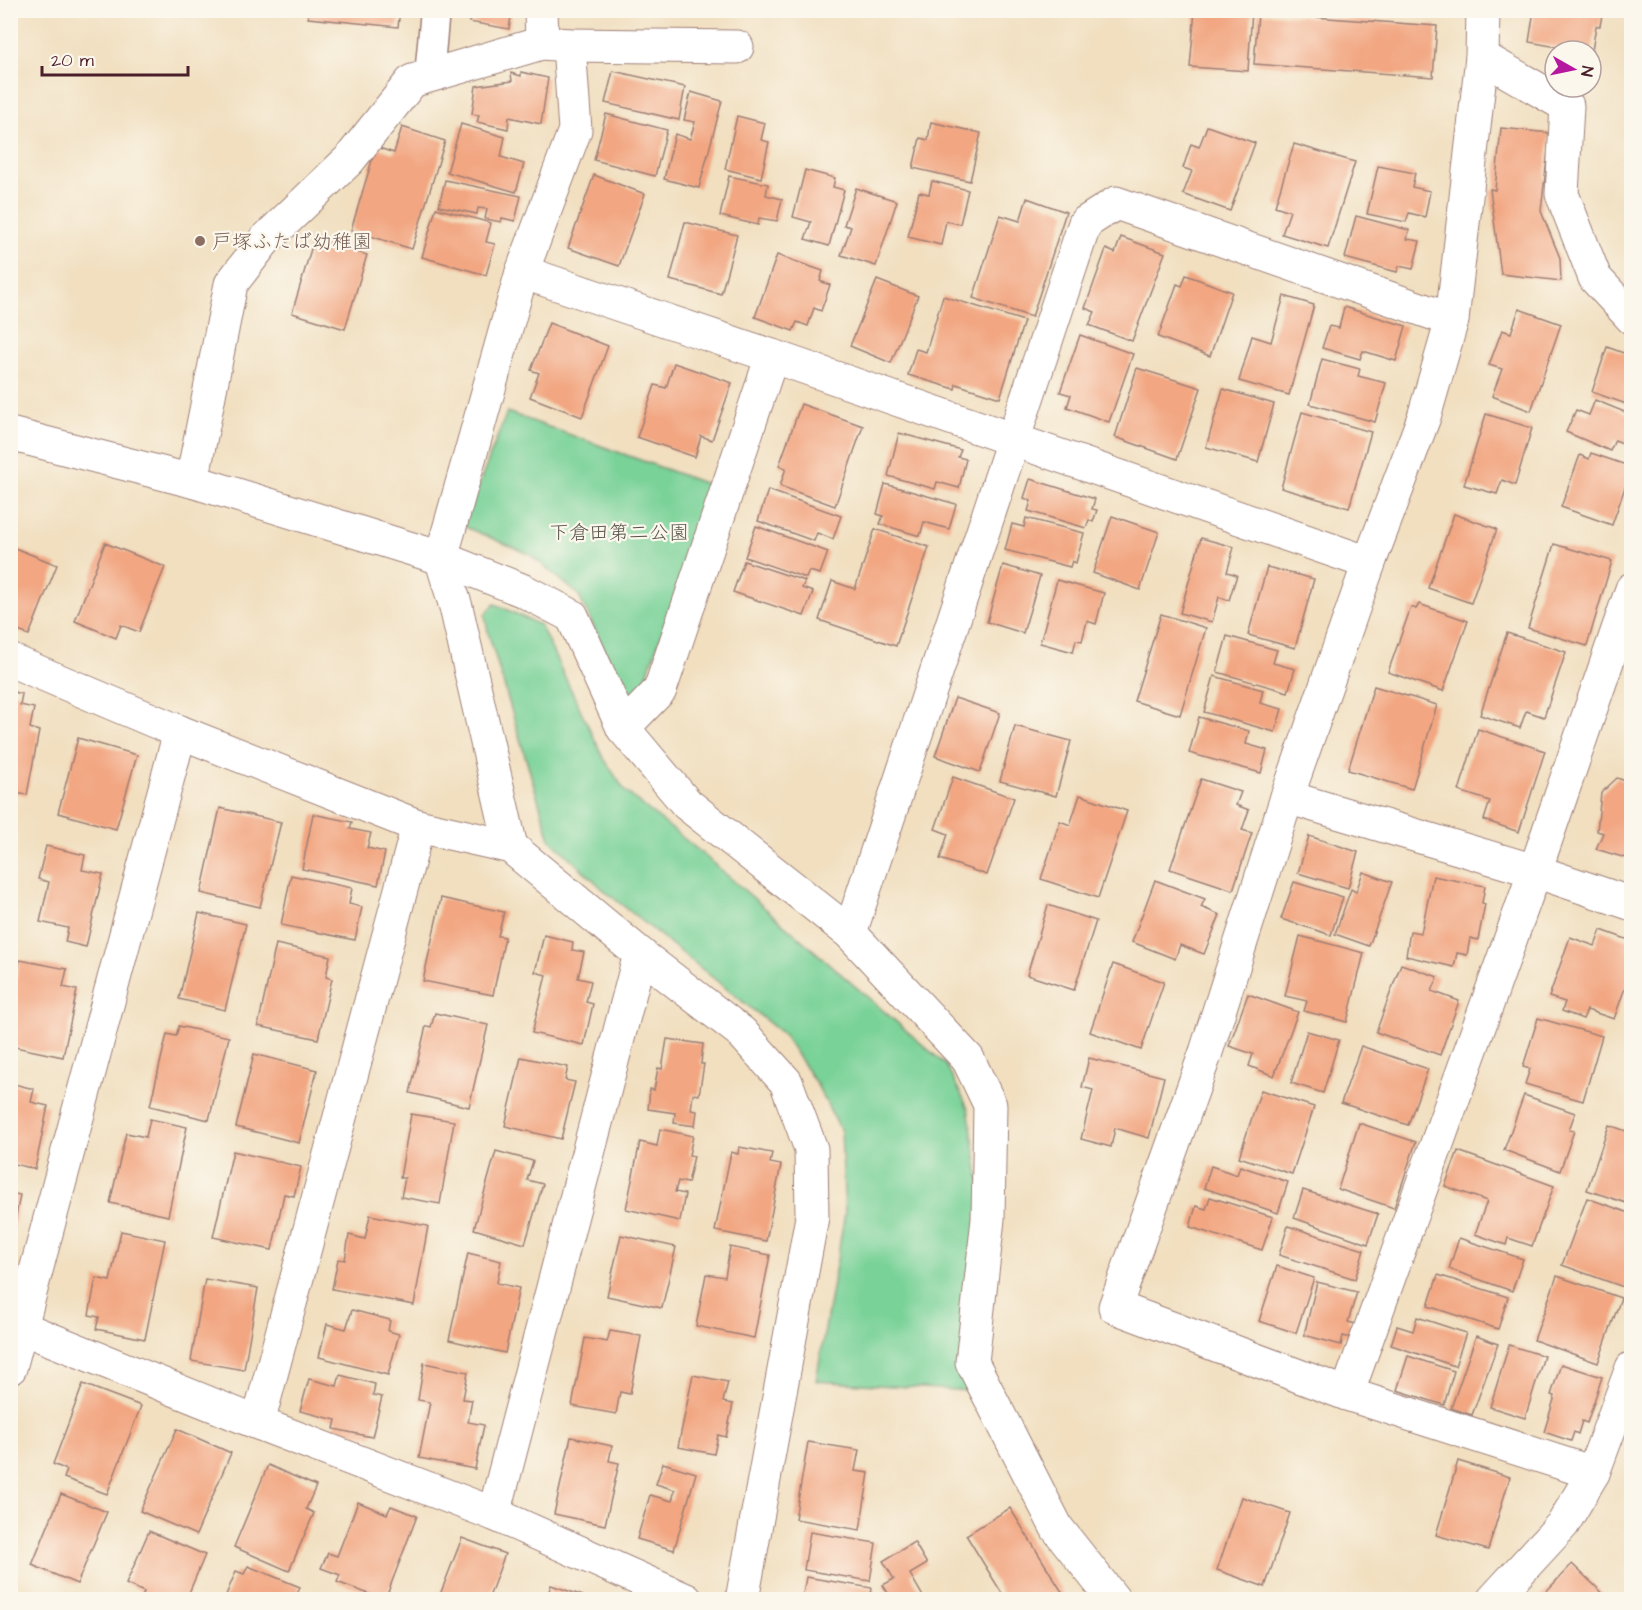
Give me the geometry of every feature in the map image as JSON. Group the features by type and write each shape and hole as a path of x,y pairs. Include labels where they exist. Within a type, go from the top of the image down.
{"street":[{"path":"511,847 456,607 441,558 522,272 575,130 555,44 542,10"},
{"path":"1483,10 1482,57 1452,320 1424,417 1369,563 1287,797 1206,1052 1115,1307 1347,1394 1593,1473"},
{"path":"192,481 231,284 264,241 349,160 412,81 555,44 737,47"},
{"path":"1482,57 1567,106 1562,194 1595,278 1632,318"},
{"path":"850,933 1085,223 1116,203 1452,320"},
{"path":"522,272 1369,563"},
{"path":"623,728 660,690 772,356"},
{"path":"10,434 192,481 441,558 524,591 572,616 623,728 687,804 850,933 968,1059 990,1105 988,1219 972,1362 1057,1528 1114,1599"},
{"path":"1347,1394 1535,871 1632,589"},
{"path":"10,660 180,732 418,826 511,847 640,954 741,1032 786,1082 811,1149 812,1217 741,1599"},
{"path":"10,1368 16,1325 180,732"},
{"path":"1287,797 1535,871 1632,904"},
{"path":"258,1423 418,826"},
{"path":"494,1515 640,954"},
{"path":"16,1325 494,1515 686,1599"},
{"path":"1493,1599 1563,1524 1593,1473 1629,1380"}],"lane":[{"path":"429,76 435,10"}],"green space":[{"name":"下倉田第二公園","path":"507,412 715,487 644,683 629,701 578,594 529,554 463,526"},
{"path":"495,604 540,625 604,759 625,791 698,850 946,1065 968,1108 982,1194 969,1391 816,1381 845,1213 841,1131 817,1085 783,1034 606,892 550,839 488,632 485,614"}],"building":[{"path":"309,10 400,10 398,27 308,18"},
{"path":"471,10 512,10 509,29 469,22"},
{"path":"1195,10 1252,10 1248,71 1190,67"},
{"path":"1534,10 1603,10 1600,26 1596,26 1594,39 1543,39 1543,45 1529,42"},
{"path":"1258,13 1437,26 1433,77 1254,64"},
{"path":"613,71 685,87 679,120 605,103"},
{"path":"521,72 548,78 541,124 509,117 508,129 477,122 479,115 472,114 476,86 512,81 511,73 521,76"},
{"path":"691,92 722,101 699,188 664,179 675,134 690,139 695,122 684,120"},
{"path":"606,114 667,130 655,176 594,160"},
{"path":"737,116 765,123 761,140 769,142 761,178 725,169"},
{"path":"931,122 981,133 970,181 913,168 920,138 928,140"},
{"path":"461,124 505,137 501,157 524,164 516,192 447,172"},
{"path":"1207,126 1255,143 1230,211 1183,194 1192,171 1183,168 1191,144 1199,147"},
{"path":"402,127 445,141 412,249 351,230 376,147 394,153"},
{"path":"1501,128 1550,133 1541,211 1560,258 1561,281 1501,274 1490,189 1495,190"},
{"path":"1294,144 1355,162 1328,248 1282,234 1290,211 1275,206"},
{"path":"1378,166 1415,173 1412,187 1430,191 1425,217 1409,213 1406,222 1367,214"},
{"path":"805,170 835,178 833,187 844,190 829,246 805,239 811,222 793,217"},
{"path":"594,175 645,194 619,266 568,248"},
{"path":"729,176 768,184 766,195 782,199 777,221 759,218 758,225 720,216"},
{"path":"445,180 521,196 515,221 502,218 501,222 485,219 487,209 478,208 477,214 439,206"},
{"path":"932,181 968,190 960,224 946,221 941,245 908,237 919,192 929,194"},
{"path":"856,188 897,201 876,266 841,255 851,227 844,225"},
{"path":"1027,198 1066,212 1032,317 973,298 1000,215 1020,221"},
{"path":"436,208 491,223 486,242 495,244 486,275 422,257"},
{"path":"1356,216 1409,230 1407,239 1420,241 1413,269 1399,266 1397,272 1345,258"},
{"path":"685,222 737,235 721,294 670,280"},
{"path":"1121,237 1165,253 1132,341 1089,325 1095,312 1085,308 1106,249 1115,253"},
{"path":"314,239 367,255 345,329 292,313"},
{"path":"777,255 823,271 820,281 830,285 821,311 814,308 808,326 797,322 793,331 755,317"},
{"path":"1186,275 1232,292 1210,356 1158,337 1177,284 1182,286"},
{"path":"877,280 918,296 891,363 850,346"},
{"path":"943,296 1024,321 1000,398 956,384 955,389 908,375 916,349 926,352"},
{"path":"1284,296 1314,305 1289,395 1239,381 1252,336 1271,342"},
{"path":"1344,307 1406,326 1396,361 1363,351 1360,359 1322,348 1329,326 1339,328"},
{"path":"1519,309 1561,324 1531,411 1492,396 1502,369 1489,365 1502,330 1511,333"},
{"path":"549,323 608,346 582,417 530,397 539,373 531,370"},
{"path":"1080,335 1133,354 1109,422 1067,407 1071,395 1060,392"},
{"path":"1607,347 1632,356 1632,406 1592,392"},
{"path":"1322,359 1360,369 1358,376 1386,383 1375,422 1310,404"},
{"path":"674,363 732,383 712,440 701,436 695,457 637,437 655,385 666,388"},
{"path":"1137,368 1201,388 1177,459 1115,437"},
{"path":"1223,389 1274,404 1258,462 1206,447"},
{"path":"1595,400 1632,415 1632,447 1615,440 1610,451 1566,432 1576,410 1589,415"},
{"path":"801,404 863,426 835,506 780,486 786,468 779,466"},
{"path":"1302,412 1371,432 1349,508 1281,488"},
{"path":"1486,414 1532,428 1515,485 1502,480 1497,494 1464,485"},
{"path":"899,433 961,450 958,457 966,459 959,488 937,482 935,489 888,476"},
{"path":"1591,453 1632,467 1612,525 1561,507 1580,455 1589,459"},
{"path":"1030,479 1095,499 1092,509 1097,510 1093,522 1089,520 1086,528 1028,511 1031,501 1024,498"},
{"path":"885,484 956,504 949,529 924,522 920,536 880,524 883,516 877,514"},
{"path":"768,490 841,516 833,539 817,533 814,541 758,521"},
{"path":"1454,514 1497,529 1471,603 1428,588"},
{"path":"1112,516 1159,532 1140,590 1093,573"},
{"path":"1026,518 1084,533 1076,563 1072,561 1070,567 1005,550 1012,524 1024,527"},
{"path":"756,526 828,552 820,574 809,571 806,578 745,557"},
{"path":"875,529 929,547 896,646 819,620 832,581 855,589"},
{"path":"1201,538 1234,547 1227,572 1237,575 1229,600 1219,597 1212,622 1180,613"},
{"path":"105,543 165,567 139,632 121,625 116,638 75,621"},
{"path":"1554,544 1612,561 1587,646 1528,628"},
{"path":"10,546 57,565 29,635 10,628"},
{"path":"744,561 805,581 802,588 813,592 804,616 733,592"},
{"path":"1003,565 1040,576 1023,633 987,622"},
{"path":"1267,567 1314,579 1295,648 1248,635"},
{"path":"1057,580 1104,593 1096,624 1087,621 1082,641 1076,640 1073,652 1040,643"},
{"path":"1419,604 1468,621 1443,691 1388,672 1411,607 1416,609"},
{"path":"1161,614 1206,628 1180,715 1134,701"},
{"path":"1507,633 1566,652 1544,717 1526,711 1520,728 1480,715"},
{"path":"1227,636 1277,650 1273,663 1295,669 1288,692 1217,672"},
{"path":"1214,676 1263,690 1260,703 1282,709 1275,732 1204,712"},
{"path":"1374,686 1437,705 1412,789 1348,770"},
{"path":"10,691 22,694 20,705 34,708 30,728 39,731 27,795 10,792"},
{"path":"955,698 1000,713 980,772 935,756"},
{"path":"1199,717 1249,731 1246,744 1267,750 1261,773 1189,753"},
{"path":"1015,726 1071,741 1056,796 1000,781"},
{"path":"1478,729 1545,751 1519,832 1484,820 1490,801 1459,791"},
{"path":"78,738 137,755 116,829 58,813"},
{"path":"953,777 1014,798 987,875 940,859 948,834 935,829"},
{"path":"1617,778 1632,783 1632,860 1596,849 1603,833 1597,831 1601,793"},
{"path":"1201,779 1241,792 1236,805 1249,810 1242,830 1252,833 1233,890 1170,869"},
{"path":"1080,795 1127,811 1098,898 1041,879 1060,821 1070,825"},
{"path":"220,808 281,822 260,907 201,893"},
{"path":"313,814 352,822 350,829 371,833 367,848 385,852 378,885 302,869"},
{"path":"1309,836 1358,852 1348,888 1298,873"},
{"path":"46,846 85,855 82,870 103,874 86,947 65,942 68,928 40,922 49,882 38,879"},
{"path":"1363,872 1392,882 1369,946 1335,934 1351,889 1356,892"},
{"path":"291,875 352,888 349,904 362,907 355,940 281,925"},
{"path":"1433,876 1485,886 1482,903 1485,904 1478,940 1470,938 1467,955 1457,953 1454,967 1406,956 1410,931 1421,933"},
{"path":"1155,880 1205,899 1201,907 1220,915 1204,954 1180,945 1175,959 1132,942"},
{"path":"1294,882 1343,897 1331,935 1281,919"},
{"path":"441,898 504,912 498,936 505,937 493,995 423,981"},
{"path":"1048,905 1096,921 1074,990 1027,975"},
{"path":"199,913 246,924 225,1010 179,999"},
{"path":"1601,930 1632,941 1632,968 1614,1019 1587,1010 1583,1019 1562,1011 1565,1002 1549,997 1570,937 1595,946"},
{"path":"544,935 573,942 572,950 584,952 578,978 591,981 586,1002 593,1004 584,1045 532,1033 546,975 535,972"},
{"path":"1300,936 1364,953 1347,1022 1304,1011 1307,1001 1285,996"},
{"path":"276,944 330,956 326,977 332,979 318,1039 258,1026"},
{"path":"20,960 67,969 63,987 77,990 63,1057 10,1046 10,1007"},
{"path":"1113,964 1164,982 1141,1050 1090,1032"},
{"path":"1401,964 1438,977 1432,991 1459,1001 1440,1055 1376,1032"},
{"path":"1248,994 1298,1012 1274,1076 1249,1066 1253,1054 1229,1046"},
{"path":"435,1013 488,1025 469,1107 410,1093 426,1026 431,1027"},
{"path":"1538,1018 1602,1036 1583,1101 1525,1084 1530,1069 1523,1067"},
{"path":"179,1026 229,1037 209,1120 150,1106 167,1034 176,1036"},
{"path":"1307,1031 1339,1040 1323,1093 1291,1083"},
{"path":"667,1039 703,1044 701,1064 704,1064 699,1095 693,1094 691,1110 697,1111 695,1126 674,1123 675,1113 648,1109 650,1089 654,1090 658,1068 662,1069"},
{"path":"1361,1046 1428,1069 1408,1125 1341,1103"},
{"path":"254,1054 317,1070 299,1143 236,1127"},
{"path":"521,1057 568,1067 565,1080 575,1082 561,1139 505,1126"},
{"path":"1089,1058 1164,1077 1149,1138 1115,1128 1111,1147 1081,1139 1093,1090 1082,1087"},
{"path":"10,1083 34,1089 31,1102 48,1106 35,1169 10,1163"},
{"path":"1261,1090 1314,1107 1292,1174 1239,1157"},
{"path":"1524,1095 1575,1113 1569,1130 1574,1131 1560,1171 1504,1150"},
{"path":"411,1114 454,1121 440,1204 401,1197 405,1178 400,1178"},
{"path":"150,1119 187,1127 168,1216 110,1203 126,1133 146,1137"},
{"path":"1359,1123 1416,1142 1394,1208 1338,1189"},
{"path":"1609,1125 1632,1133 1632,1205 1587,1190"},
{"path":"660,1129 693,1136 689,1155 694,1156 688,1183 678,1181 675,1192 685,1194 680,1221 626,1209 640,1142 657,1146"},
{"path":"739,1147 772,1153 770,1163 781,1165 766,1241 715,1231 731,1152 738,1154"},
{"path":"233,1151 301,1167 294,1196 284,1194 272,1250 213,1237"},
{"path":"496,1151 533,1161 527,1180 543,1184 525,1244 474,1229"},
{"path":"1458,1151 1554,1186 1532,1246 1508,1238 1506,1245 1475,1234 1487,1201 1445,1186"},
{"path":"1211,1166 1237,1175 1240,1166 1288,1182 1278,1213 1204,1188"},
{"path":"1303,1190 1378,1214 1368,1244 1294,1218"},
{"path":"10,1193 20,1195 12,1238 10,1238"},
{"path":"1210,1197 1273,1217 1262,1250 1190,1227 1196,1206 1206,1209"},
{"path":"1587,1198 1632,1214 1632,1282 1629,1289 1562,1265"},
{"path":"370,1215 428,1226 414,1305 332,1289 338,1259 345,1260 349,1235 365,1239"},
{"path":"1288,1226 1364,1250 1355,1279 1279,1255"},
{"path":"121,1231 165,1240 145,1339 96,1329 99,1317 89,1315 96,1278 110,1281"},
{"path":"621,1235 676,1247 662,1308 607,1296"},
{"path":"1459,1238 1523,1259 1512,1291 1449,1269"},
{"path":"730,1247 770,1255 754,1338 696,1326 706,1274 725,1277"},
{"path":"468,1253 501,1261 497,1283 519,1288 505,1353 449,1340"},
{"path":"1277,1266 1314,1278 1296,1333 1259,1321"},
{"path":"1438,1275 1508,1297 1498,1329 1428,1306"},
{"path":"1557,1276 1621,1298 1598,1363 1534,1340"},
{"path":"205,1279 258,1288 244,1370 191,1361"},
{"path":"1317,1282 1357,1292 1348,1322 1356,1324 1352,1338 1343,1336 1341,1345 1304,1335"},
{"path":"352,1310 390,1320 388,1331 399,1334 388,1375 319,1357 327,1324 346,1329"},
{"path":"1417,1317 1466,1333 1455,1366 1391,1345 1397,1326 1413,1331"},
{"path":"610,1331 641,1336 630,1394 620,1392 616,1414 572,1406 585,1338 607,1342"},
{"path":"1476,1336 1498,1344 1472,1415 1451,1408"},
{"path":"1509,1345 1544,1356 1525,1418 1490,1407"},
{"path":"1408,1356 1454,1371 1444,1405 1397,1390"},
{"path":"424,1363 468,1372 463,1399 472,1400 468,1422 484,1425 475,1469 419,1458 430,1402 418,1400"},
{"path":"1561,1364 1602,1377 1587,1423 1582,1421 1578,1434 1574,1432 1571,1441 1544,1432 1555,1396 1551,1395"},
{"path":"340,1375 375,1384 373,1395 382,1397 372,1437 334,1429 336,1420 300,1411 309,1379 337,1386"},
{"path":"693,1375 728,1382 723,1402 733,1404 726,1437 718,1435 714,1454 678,1447"},
{"path":"83,1384 141,1406 107,1494 64,1478 67,1470 53,1464"},
{"path":"177,1429 231,1453 196,1535 140,1511"},
{"path":"571,1437 612,1446 609,1461 619,1463 605,1525 554,1514"},
{"path":"808,1442 859,1450 855,1471 869,1473 860,1530 795,1519"},
{"path":"1458,1461 1510,1477 1488,1550 1436,1535"},
{"path":"663,1463 696,1473 674,1550 637,1539 650,1495 672,1501 675,1490 656,1484"},
{"path":"268,1465 316,1486 306,1509 314,1513 289,1571 234,1547"},
{"path":"61,1494 107,1512 77,1584 32,1565"},
{"path":"1242,1497 1290,1513 1265,1587 1217,1570"},
{"path":"358,1502 387,1514 391,1506 417,1516 385,1600 337,1582 340,1575 321,1568 328,1553 337,1556"},
{"path":"1010,1508 1067,1600 1006,1600 966,1535"},
{"path":"149,1531 205,1555 186,1600 141,1600 144,1592 126,1584"},
{"path":"810,1532 876,1543 870,1581 804,1570"},
{"path":"462,1538 505,1554 488,1600 438,1600"},
{"path":"914,1542 927,1564 910,1574 925,1600 892,1600 883,1585 894,1579 883,1561"},
{"path":"1572,1564 1610,1600 1542,1600 1540,1598"},
{"path":"248,1566 300,1587 295,1600 224,1600 236,1571 244,1574"},
{"path":"806,1577 872,1588 870,1600 802,1600"},
{"path":"551,1585 592,1599 592,1600 546,1600"}],"place":[{"name":"戸塚ふたば幼稚園","path":"200,241"}]}
